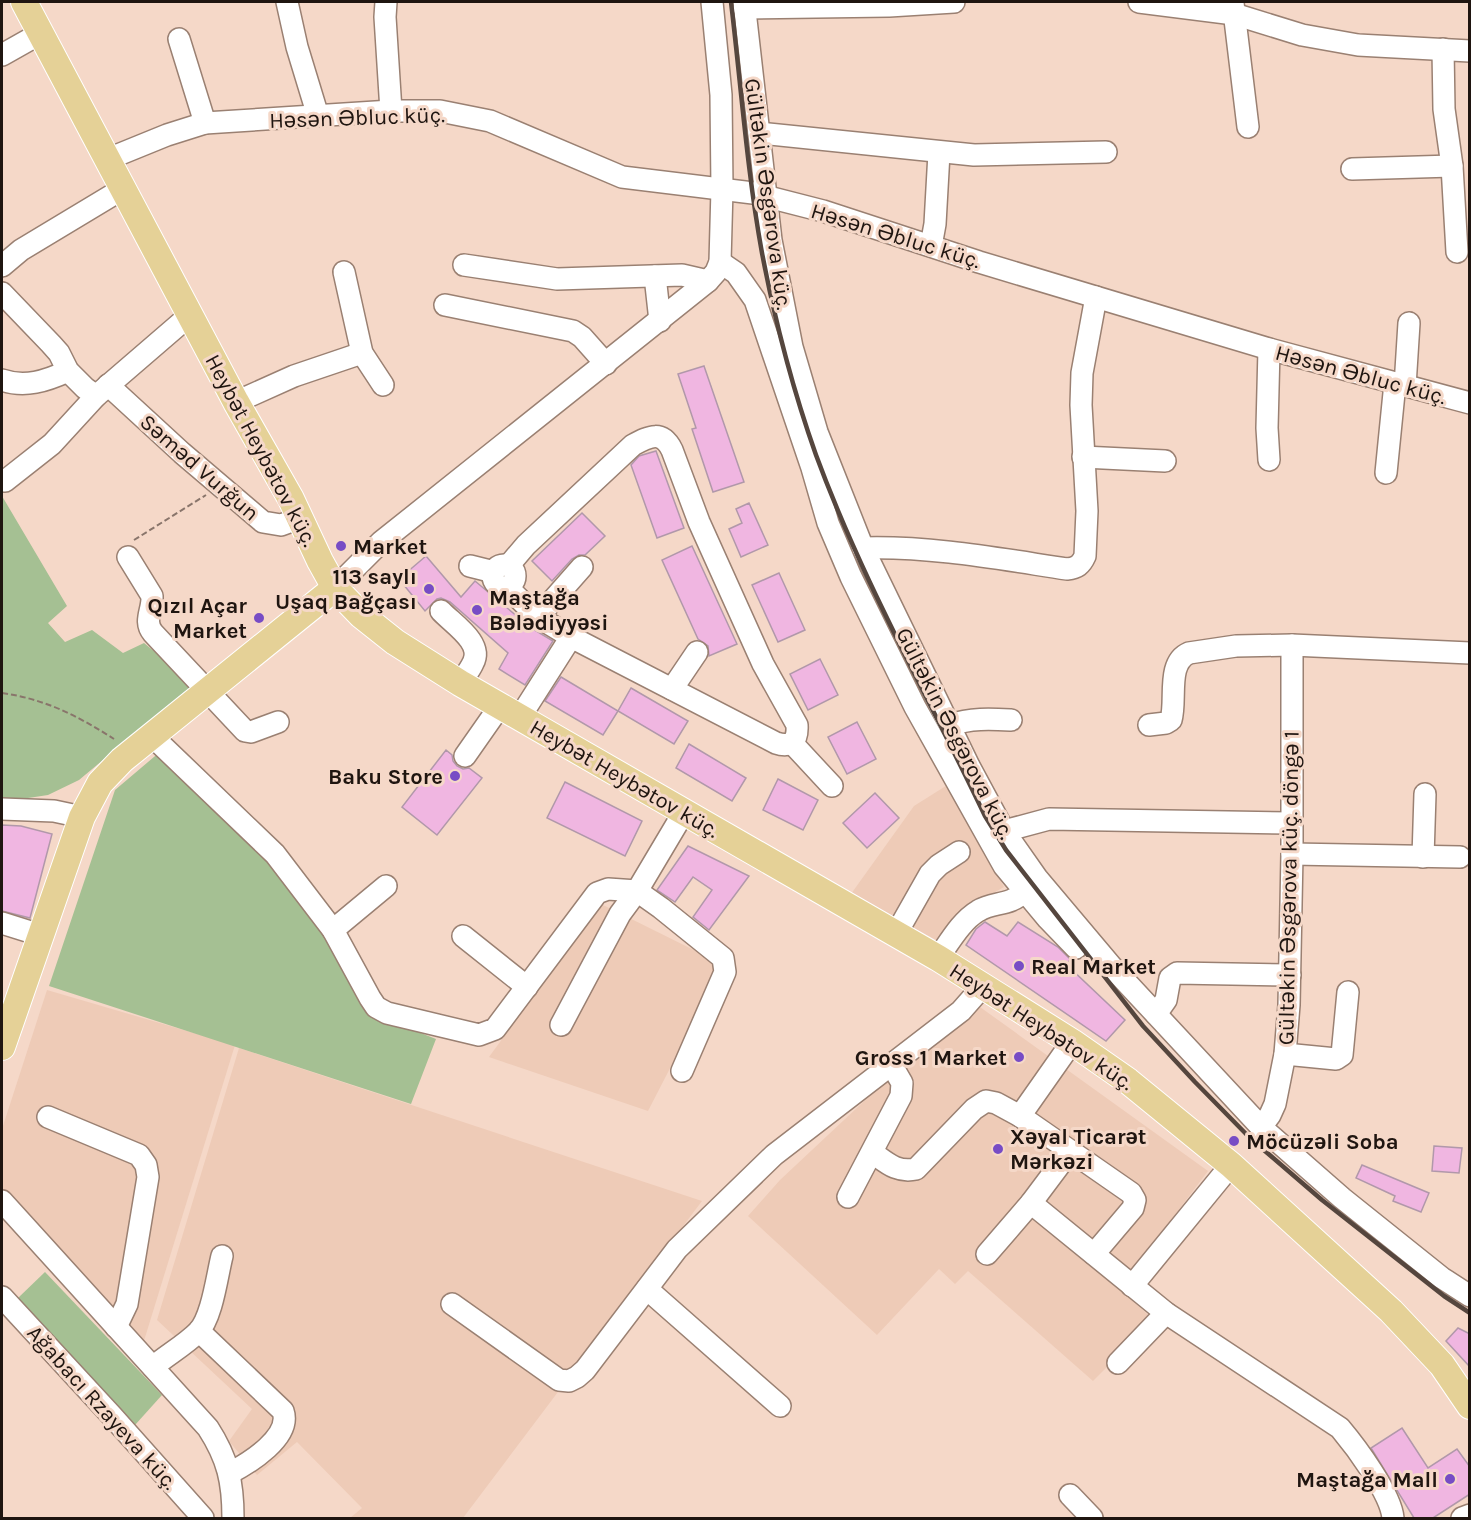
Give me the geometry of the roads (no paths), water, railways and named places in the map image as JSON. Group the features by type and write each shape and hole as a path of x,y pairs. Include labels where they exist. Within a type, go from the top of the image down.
{"main road":[{"name":"Heybət Heybətov küç.","path":"24,2 300,518 320,561 335,588 361,615 395,642 460,683 938,958 1072,1042 1128,1081 1231,1166 1391,1311 1442,1365"},
{"path":"2,1047 82,817 92,796 108,773 335,588"},
{"path":"1442,1365 1470,1391"},
{"path":"1442,1365 1470,1406"}],"street":[{"path":"286,2 318,117"},
{"path":"386,2 391,111"},
{"path":"335,588 381,542 660,321 716,272 720,262 721,95 712,2"},
{"path":"744,5 954,2"},
{"path":"1139,2 1233,8 1302,35 1358,45 1470,51"},
{"name":"Gültəkin Əsgərova küç.","path":"744,5 771,240 792,347 817,432 863,548 969,766 1004,831 1037,878 1112,967 1261,1126 1342,1198 1442,1278 1470,1296"},
{"path":"1233,8 1248,127"},
{"path":"2,55 41,33"},
{"path":"179,39 205,123"},
{"path":"1443,49 1444,109 1452,166 1457,252"},
{"name":"Həsən Əbluc küç.","path":"108,159 166,135 205,123 391,111 440,111 490,122 622,177 766,196 823,211 1269,350 1470,403"},
{"path":"759,133 939,153 1011,156 1106,152"},
{"path":"932,246 939,153"},
{"path":"1352,169 1452,166"},
{"path":"2,266 21,250 124,188"},
{"path":"720,262 736,273 754,300 812,468 828,523 851,577 915,707 1004,866 1076,948"},
{"path":"464,265 557,279 682,275 708,281"},
{"path":"344,272 362,353 383,385"},
{"path":"655,276 660,321"},
{"name":"Səməd Vurğun","path":"2,293 59,353 68,371 102,391 182,453 263,522 281,525 300,518"},
{"path":"863,548 895,548 991,557 1067,569 1075,568 1082,563 1085,556 1087,511 1081,405 1082,373 1096,297"},
{"path":"445,305 573,331 582,337 606,364"},
{"path":"5,481 52,444 102,391 190,315"},
{"path":"1386,473 1409,322"},
{"path":"1269,350 1267,428 1269,460"},
{"path":"236,402 294,376 362,353"},
{"path":"2,380 24,385 68,371"},
{"path":"471,566 503,575 538,617 571,637 776,743 785,746 792,743 797,732 797,725 763,664 699,522 668,441 662,437 651,437 633,445 526,544 503,575"},
{"path":"1083,457 1165,461"},
{"path":"128,557 152,596 148,628 245,731 251,732 278,722"},
{"path":"538,617 582,567"},
{"path":"441,611 471,641 476,650 475,662 460,683"},
{"path":"465,756 510,712 571,637"},
{"path":"1149,725 1166,723 1171,720 1176,671 1178,661 1182,656 1236,646 1292,645 1470,653"},
{"name":"Gültəkin Əsgərova küç. döngə 1","path":"1261,1126 1275,1104 1285,1054 1290,975 1292,645"},
{"path":"672,689 697,652"},
{"path":"950,724 980,719 1011,720"},
{"path":"152,736 274,854 333,930 376,1007 387,1013 479,1035 495,1029 597,893 608,889 638,891 723,958 725,972 682,1071"},
{"path":"792,743 832,786"},
{"path":"1423,857 1425,794"},
{"path":"2,809 54,811 82,817"},
{"path":"561,1025 620,914 638,891 684,812"},
{"path":"1004,831 1049,819 1291,823"},
{"path":"896,934 930,874 959,852"},
{"path":"1292,854 1460,857"},
{"path":"333,930 386,886"},
{"path":"938,958 976,911 1011,902 1025,891"},
{"path":"2,923 40,935"},
{"path":"463,936 526,987"},
{"path":"1156,1014 1166,1000 1170,978 1177,973 1290,975"},
{"path":"452,1304 559,1380 569,1381 577,1377 585,1370 677,1249 774,1155 961,1011 983,986"},
{"path":"1285,1054 1336,1059 1342,1054 1348,992"},
{"path":"1020,1116 1072,1042"},
{"path":"848,1197 901,1096 902,1083 891,1064"},
{"path":"873,1153 892,1167 906,1171 916,1169 974,1109 986,1101 996,1103 1020,1116 1131,1193 1135,1200 1133,1208 1094,1254"},
{"path":"48,1117 139,1155 146,1165 148,1177 127,1304 116,1327"},
{"path":"987,1254 1031,1203 1070,1150"},
{"path":"1132,1286 1231,1166"},
{"path":"2,1201 208,1428 218,1443 230,1473 233,1518"},
{"path":"1031,1203 1166,1313 1340,1428 1355,1446 1387,1498 1393,1518"},
{"path":"153,1367 199,1331 211,1300 222,1256"},
{"path":"647,1289 780,1406"},
{"name":"Ağabacı Rzayeva küç.","path":"2,1297 203,1518"},
{"path":"1118,1363 1166,1313"},
{"path":"199,1331 283,1412 285,1418 284,1425 264,1451 230,1473"},
{"path":"1070,1495 1092,1518"},
{"path":"1462,1518 1470,1515"}],"railway":[{"path":"731,2 748,159 762,253 779,330 800,406 816,455 854,547 985,816 1006,850 1143,1026 1195,1082 1251,1139 1322,1200 1444,1296 1470,1313"}],"place":[{"name":"Market","path":"341,546"},
{"name":"113 saylı Uşaq Bağçası","path":"429,589"},
{"name":"Maştağa Bələdiyyəsi","path":"477,610"},
{"name":"Qızıl Açar Market","path":"259,618"},
{"name":"Baku Store","path":"455,776"},
{"name":"Real Market","path":"1019,966"},
{"name":"Gross 1 Market","path":"1019,1057"},
{"name":"Möcüzəli Soba","path":"1234,1141"},
{"name":"Xəyal Ticarət Mərkəzi","path":"998,1149"},
{"name":"Maştağa Mall","path":"1450,1479"}]}
